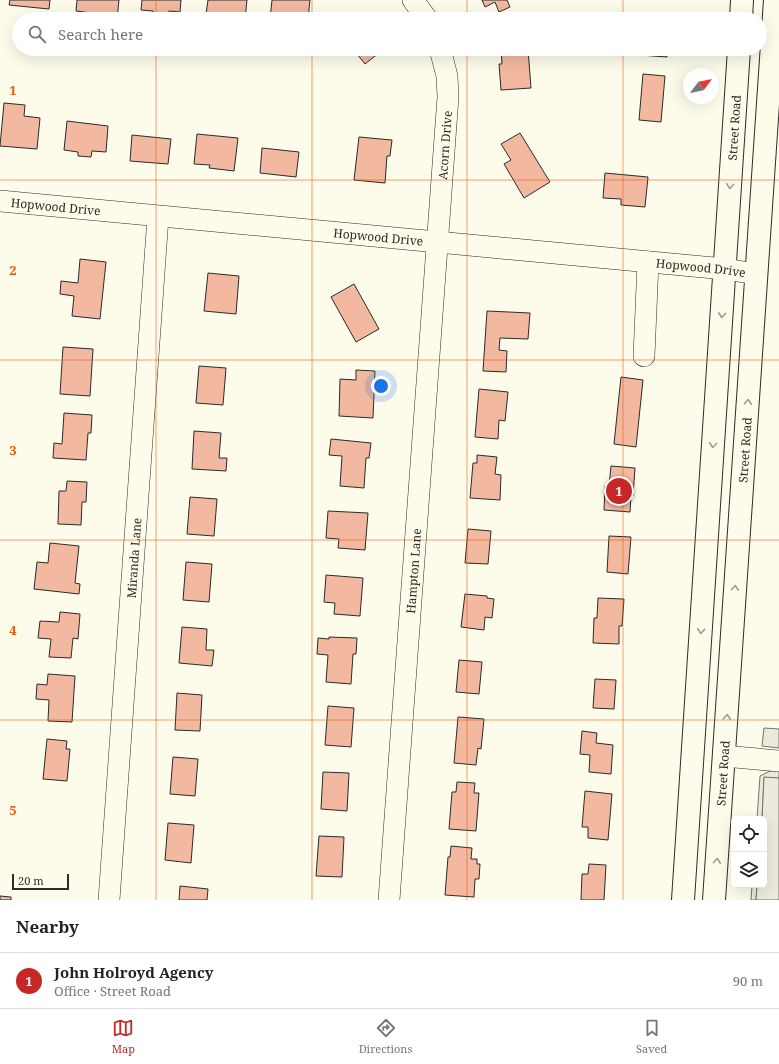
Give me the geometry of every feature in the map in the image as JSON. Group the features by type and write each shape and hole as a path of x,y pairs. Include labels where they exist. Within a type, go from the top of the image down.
{"main road":[{"path":"741,12 742,0"},
{"name":"Street Road","path":"714,900 775,0"},
{"name":"Street Road","path":"683,900 739,56"}],"street":[{"path":"413,0 422,12"},
{"name":"Acorn Drive","path":"436,242 448,97 447,76 442,56"},
{"name":"Hopwood Drive","path":"0,201 725,269 756,274"},
{"name":"Miranda Lane","path":"109,900 158,217"},
{"name":"Hampton Lane","path":"389,900 436,242"},
{"path":"644,356 648,262"},
{"path":"724,756 779,761"}],"shaded area":[{"path":"764,728 779,729 779,748 762,746"},
{"path":"779,770 779,778 764,778 762,816 757,816 760,776 770,771"},
{"path":"764,777 779,778 779,900 756,900 757,888 767,888 767,816 762,816"},
{"path":"752,888 757,888 756,900 751,900"}],"building":[{"path":"10,0 50,0 49,9 9,5"},
{"path":"77,0 119,0 118,12 76,11"},
{"path":"142,0 181,0 180,12 153,12 141,10"},
{"path":"208,0 247,0 246,12 206,12"},
{"path":"272,0 310,0 309,12 271,12"},
{"path":"482,0 507,0 510,7 499,12 495,2 485,7"},
{"path":"359,56 375,56 365,64"},
{"path":"501,56 529,56 531,88 501,90 499,64 502,64"},
{"path":"643,74 665,76 661,122 639,120"},
{"path":"4,103 25,105 24,116 40,118 37,149 0,146"},
{"path":"67,121 108,126 106,152 92,151 91,157 78,156 78,152 64,150"},
{"path":"520,133 550,182 524,198 504,164 511,160 501,144"},
{"path":"197,134 238,138 234,171 209,168 210,165 194,164"},
{"path":"132,135 171,139 168,164 130,161"},
{"path":"359,137 392,140 390,156 387,156 385,183 354,180"},
{"path":"262,148 299,152 296,177 260,173"},
{"path":"605,173 648,177 645,207 621,205 621,199 603,198"},
{"path":"80,259 106,262 100,319 72,316 74,296 60,294 61,281 78,283"},
{"path":"208,273 239,276 236,314 204,311"},
{"path":"354,284 379,329 356,342 331,297"},
{"path":"487,311 530,313 528,339 500,338 499,350 507,351 506,372 483,371"},
{"path":"63,347 93,349 90,396 60,394"},
{"path":"199,366 226,368 223,405 196,403"},
{"path":"356,370 375,371 373,418 339,416 340,379 356,380"},
{"path":"621,377 643,380 636,447 614,444"},
{"path":"479,389 508,392 505,421 499,420 498,439 475,437"},
{"path":"64,413 92,415 91,433 88,433 86,460 53,458 54,443 62,444"},
{"path":"194,431 221,433 219,458 227,458 226,471 192,469"},
{"path":"331,439 371,443 369,458 366,458 364,488 340,486 342,456 329,455"},
{"path":"477,455 497,457 495,474 501,475 500,500 470,498 473,463 477,463"},
{"path":"611,466 635,468 630,512 604,510 605,486 609,487"},
{"path":"67,481 87,482 86,502 82,502 81,525 58,524 59,491 66,491"},
{"path":"190,497 217,499 214,536 187,534"},
{"path":"328,511 368,513 365,550 338,548 339,539 326,538"},
{"path":"468,529 491,531 488,564 465,563"},
{"path":"609,536 631,537 628,574 607,572"},
{"path":"50,543 79,546 75,583 80,584 79,594 34,589 37,562 48,563"},
{"path":"186,562 212,564 209,602 183,600"},
{"path":"326,575 363,578 360,616 334,614 335,603 324,602"},
{"path":"465,594 487,596 487,598 494,599 492,618 485,617 484,630 461,627"},
{"path":"598,598 624,599 622,626 619,626 619,644 593,643 594,618 597,618"},
{"path":"60,612 80,614 78,639 73,638 71,658 49,657 51,639 38,638 40,621 59,622"},
{"path":"182,627 207,629 206,650 214,650 212,666 179,663"},
{"path":"329,637 357,638 356,654 353,654 351,684 326,682 328,655 317,654 318,638 329,639"},
{"path":"459,660 482,662 479,694 456,692"},
{"path":"48,674 75,676 72,722 48,721 49,700 36,699 37,684 47,685"},
{"path":"595,679 616,680 614,709 593,708"},
{"path":"177,693 202,695 200,731 175,730"},
{"path":"328,706 354,708 351,747 325,745"},
{"path":"458,717 484,719 481,749 478,748 476,765 454,763"},
{"path":"582,731 597,733 596,743 613,745 611,774 589,772 590,755 580,754"},
{"path":"47,739 67,741 66,749 70,749 67,781 43,779"},
{"path":"173,757 198,759 195,796 170,794"},
{"path":"323,772 349,773 347,811 321,809"},
{"path":"457,782 475,783 474,793 479,793 476,831 449,829 452,792 456,792"},
{"path":"585,791 612,794 608,840 588,838 588,827 582,827"},
{"path":"168,823 194,825 191,863 165,860"},
{"path":"319,836 344,837 342,877 316,876"},
{"path":"451,846 472,848 471,859 477,859 477,864 480,864 479,879 475,879 474,897 445,895 448,857 450,857"},
{"path":"589,864 606,865 604,900 581,900 582,874 588,874"},
{"path":"180,886 208,889 207,900 179,900"},
{"path":"0,896 11,897 11,900 0,900"}],"place":[{"name":"John Holroyd Agency","path":"619,491"}]}
